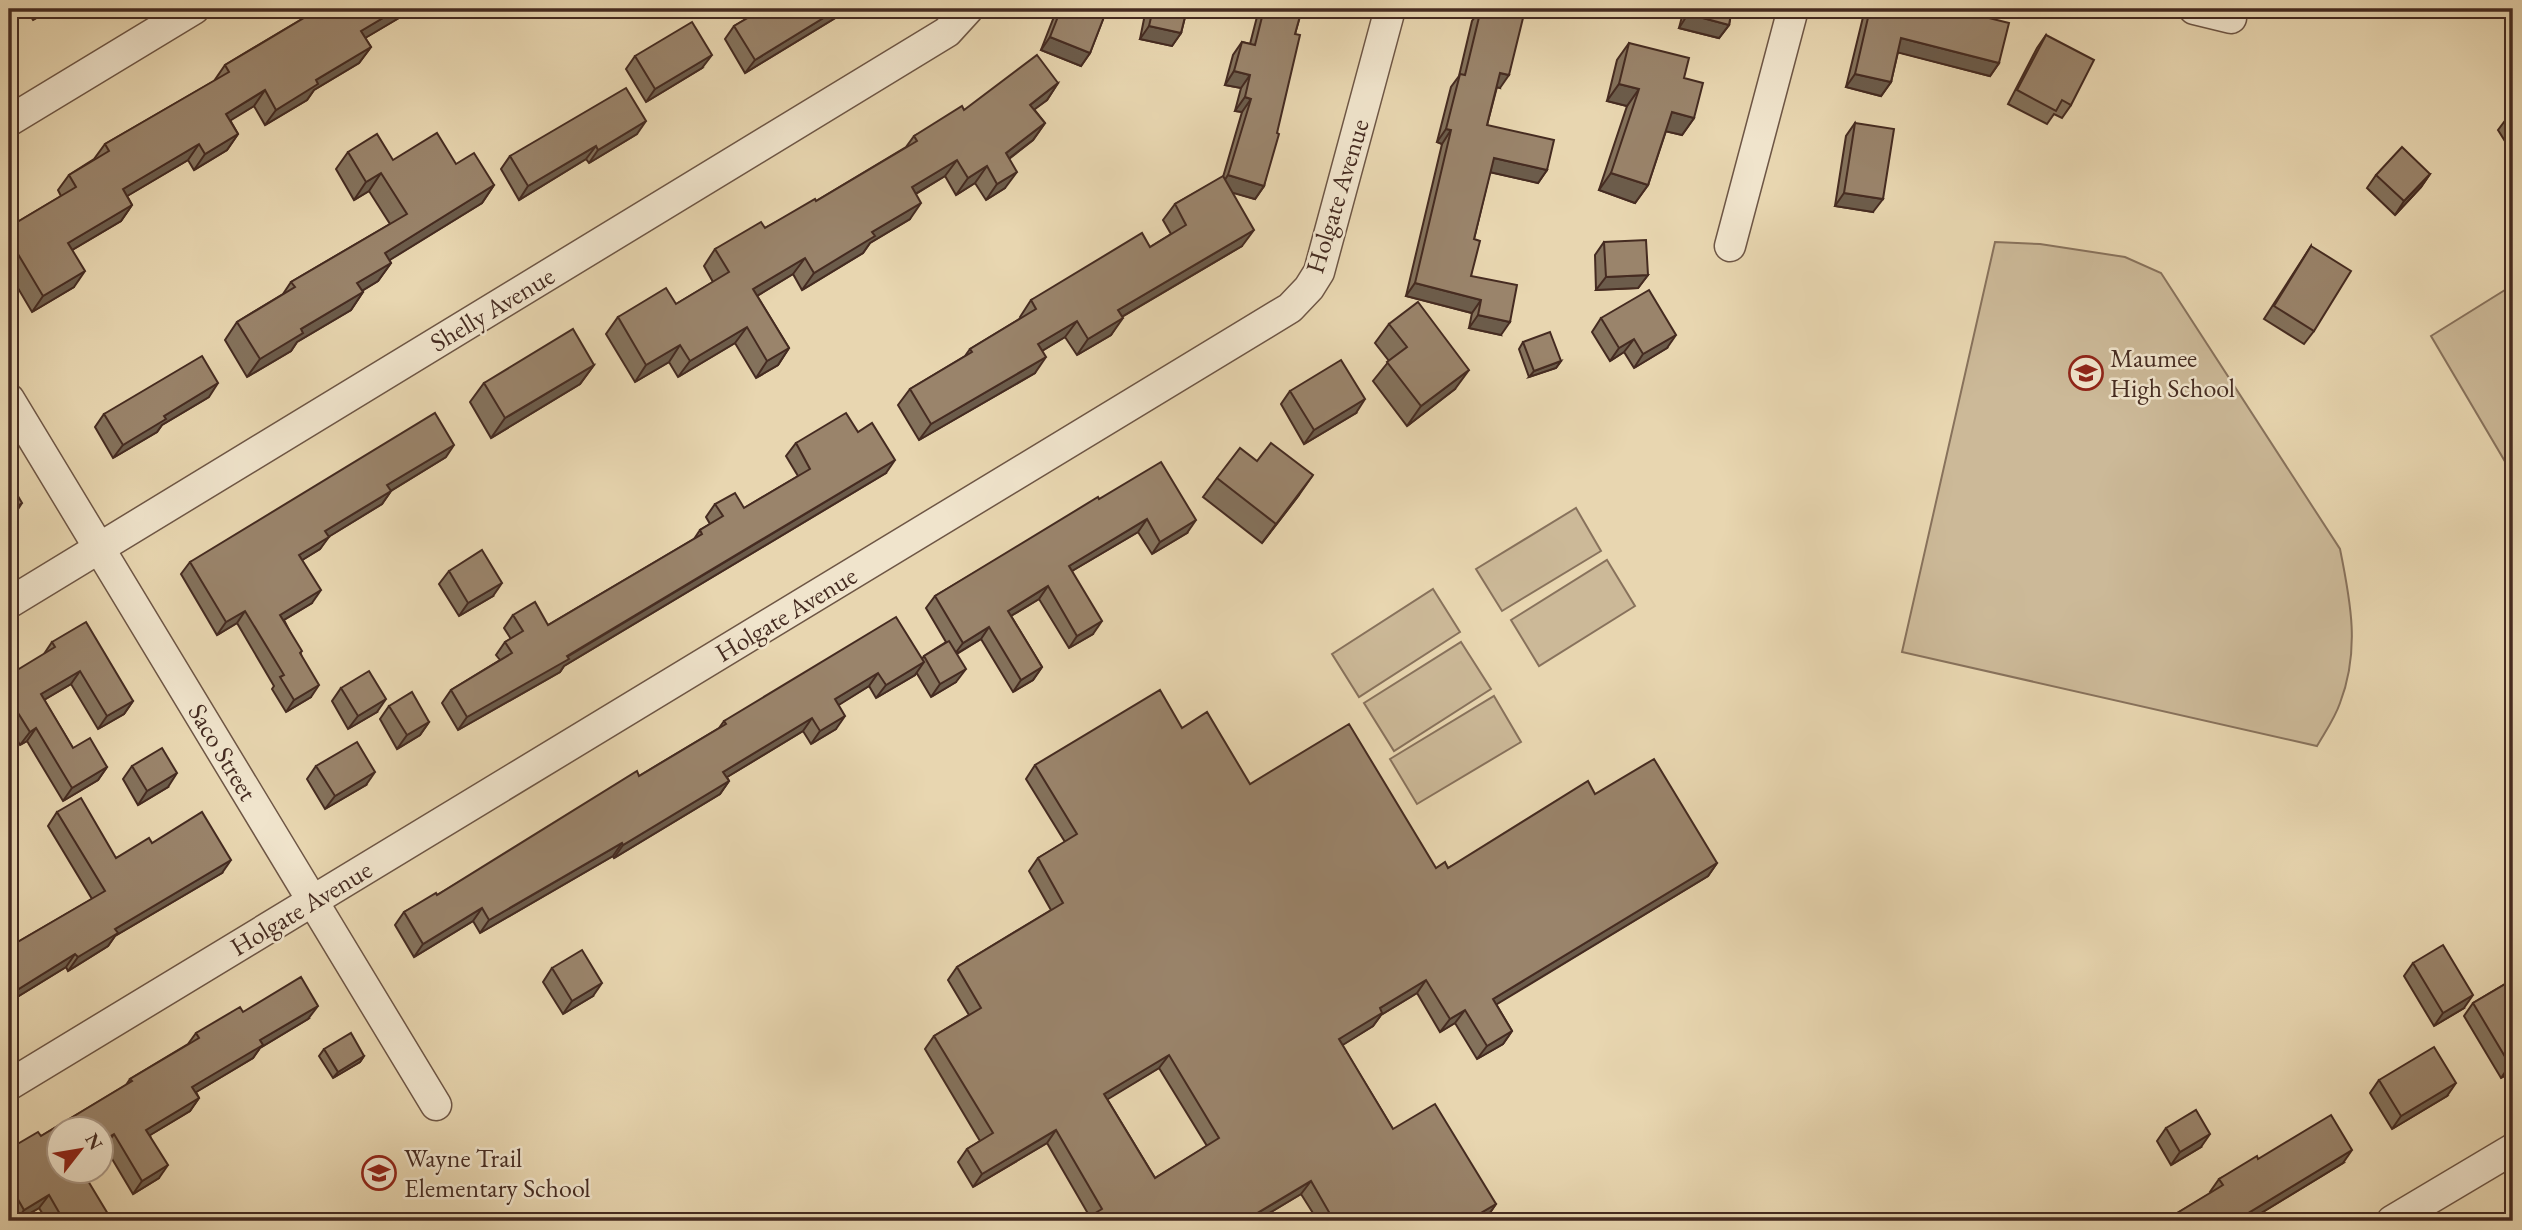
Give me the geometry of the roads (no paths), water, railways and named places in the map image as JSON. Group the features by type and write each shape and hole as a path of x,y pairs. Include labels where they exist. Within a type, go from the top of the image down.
{"street":[{"path":"9,121 194,9"},
{"name":"Shelly Avenue","path":"9,603 947,32 968,9"},
{"name":"Holgate Avenue","path":"9,1085 1290,308 1309,288 1319,272 1390,9"},
{"path":"1730,246 1793,9"},
{"path":"2194,9 2231,18"},
{"name":"Saco Street","path":"9,399 436,1105"},
{"path":"2392,1221 2513,1149"}],"place":[{"name":"Maumee High School","path":"2086,373"},
{"name":"Wayne Trail Elementary School","path":"379,1173"}]}
